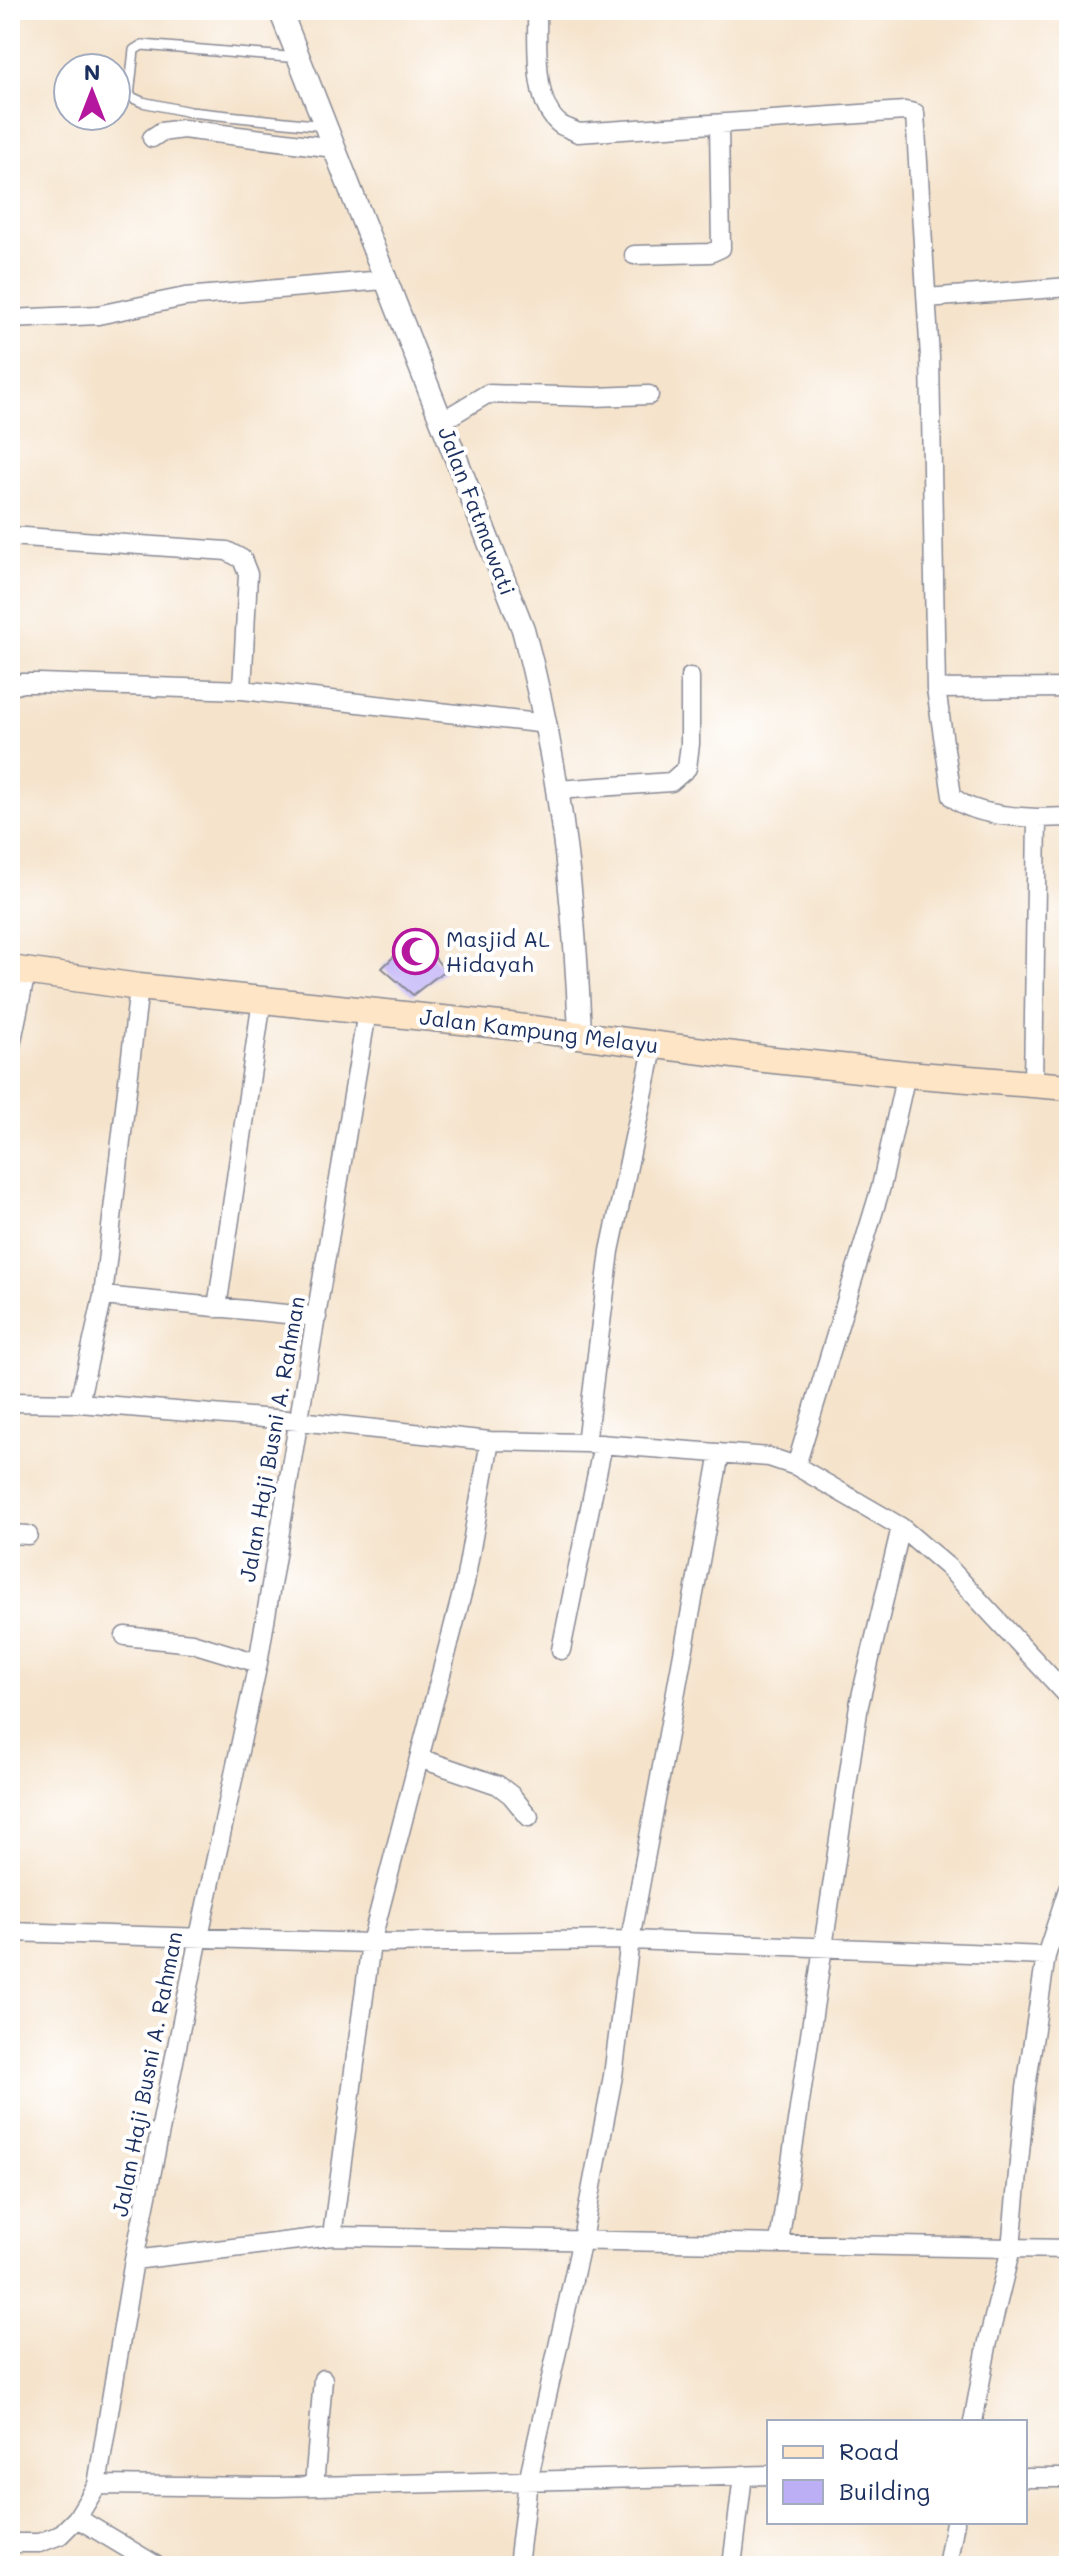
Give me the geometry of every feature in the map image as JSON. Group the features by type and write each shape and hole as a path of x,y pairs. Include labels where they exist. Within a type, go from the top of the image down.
{"main road":[{"name":"Jalan Kampung Melayu","path":"18,970 139,987 906,1074 1069,1087"}],"street":[{"name":"Jalan Fatmawati","path":"280,10 523,629 547,724 557,790 577,967 580,1035"},
{"path":"537,10 540,90 546,108 559,124 578,133 905,111 915,113 930,358 936,689 952,796 964,805 1005,816 1069,817"},
{"path":"634,255 710,253 721,248 719,124"},
{"path":"152,138 171,129 183,129 334,148"},
{"path":"10,319 98,315 185,297 384,280"},
{"path":"927,298 1069,287"},
{"path":"442,421 487,394 649,395"},
{"path":"10,536 227,551 242,559 248,574 242,690"},
{"path":"557,790 671,782 687,768 690,677"},
{"path":"10,687 39,683 242,690 547,724"},
{"path":"936,689 1069,688"},
{"path":"1033,1084 1037,818"},
{"path":"10,1050 18,970"},
{"path":"79,1403 103,1296 139,987"},
{"path":"217,1308 262,1000"},
{"name":"Jalan Haji Busni A. Rahman","path":"97,2485 134,2260 258,1663 367,1012"},
{"path":"561,1650 594,1444 610,1251 654,1044"},
{"path":"796,1466 881,1187 906,1074"},
{"path":"103,1296 317,1317"},
{"path":"10,1402 79,1403 490,1441 594,1444 769,1457 796,1466 901,1527 949,1568 1069,1697"},
{"path":"332,2236 371,1943 465,1582 490,1441"},
{"path":"518,2566 528,2481 582,2239 613,2076 630,1940 720,1453"},
{"path":"779,2243 821,1948 862,1692 901,1527"},
{"path":"125,1636 192,1643 258,1663"},
{"path":"419,1758 498,1785 529,1817"},
{"path":"973,2420 987,2346 1011,2248 1026,2088 1046,1956 1069,1886"},
{"path":"10,1932 371,1943 630,1940 1046,1956"},
{"path":"134,2260 332,2236 1069,2249"},
{"path":"314,2486 323,2379"},
{"path":"732,2566 743,2475"},
{"path":"10,2543 39,2543 60,2535 77,2518 97,2485 314,2486 767,2475"},
{"path":"1027,2478 1069,2478"},
{"path":"77,2518 157,2566"},
{"path":"947,2566 955,2524"}],"lane":[{"path":"299,58 142,45 134,50 129,93 132,99 190,112 324,126"}],"building":[{"name":"Masjid AL Hidayah","path":"416,935 445,970 413,995 382,968"}],"place":[{"name":"Masjid AL Hidayah","path":"415,952"}]}
